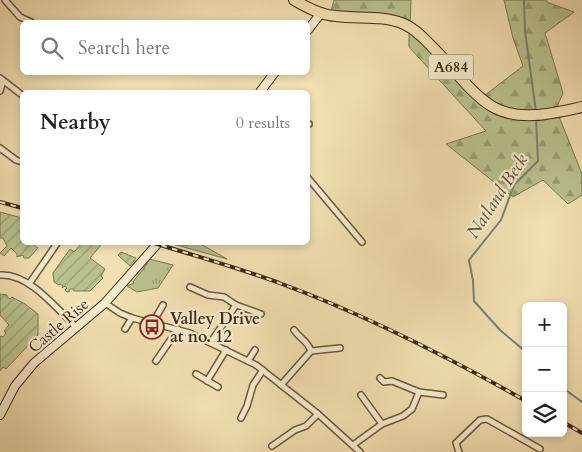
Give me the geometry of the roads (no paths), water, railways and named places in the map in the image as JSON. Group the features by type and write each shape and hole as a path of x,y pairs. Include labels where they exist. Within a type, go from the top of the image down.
{"highway":[{"name":"A684","path":"294,0 321,13 336,16 382,18 410,27 480,97 508,113 540,114 582,107"}],"street":[{"path":"5,0 20,17 27,20"},
{"path":"310,27 321,13"},
{"path":"262,90 273,75"},
{"path":"0,91 2,79 20,93"},
{"path":"0,148 20,161"},
{"path":"310,180 362,242"},
{"path":"29,284 56,245"},
{"name":"Castle Rise","path":"0,415 15,386 34,363 105,302 156,245"},
{"path":"0,275 14,276 29,284 76,327"},
{"path":"190,287 208,295 224,297 236,305 261,314"},
{"path":"105,302 120,313 132,318 178,329 211,342 248,361 263,370 318,414 360,452"},
{"path":"211,342 236,305"},
{"path":"152,324 163,306"},
{"path":"125,329 132,318"},
{"path":"156,361 178,329"},
{"path":"294,330 306,341 311,351"},
{"path":"281,385 311,351 340,348"},
{"path":"207,380 226,350"},
{"path":"248,361 255,350"},
{"path":"241,418 248,406 253,386 263,370"},
{"path":"196,374 218,387"},
{"path":"380,378 384,382 392,381 419,392 443,395"},
{"path":"353,445 382,424 403,416 412,409 419,392"},
{"path":"361,395 382,424"},
{"path":"272,446 295,430 306,426 318,414"},
{"path":"459,452 456,443 480,420 487,419 540,449"}],"waterway":[{"name":"Natland Beck","path":"524,0 525,31 536,112"},
{"name":"Natland Beck","path":"522,349 500,330 474,301 469,260 501,220 514,185 538,161 536,119"},
{"name":"Natland Beck","path":"567,391 582,402"}],"railway":[{"path":"0,202 20,207"},
{"path":"161,245 266,278 345,309 437,353 522,399"},
{"path":"567,424 582,433"}],"place":[{"name":"Valley Drive at no. 12","path":"152,327"}]}
